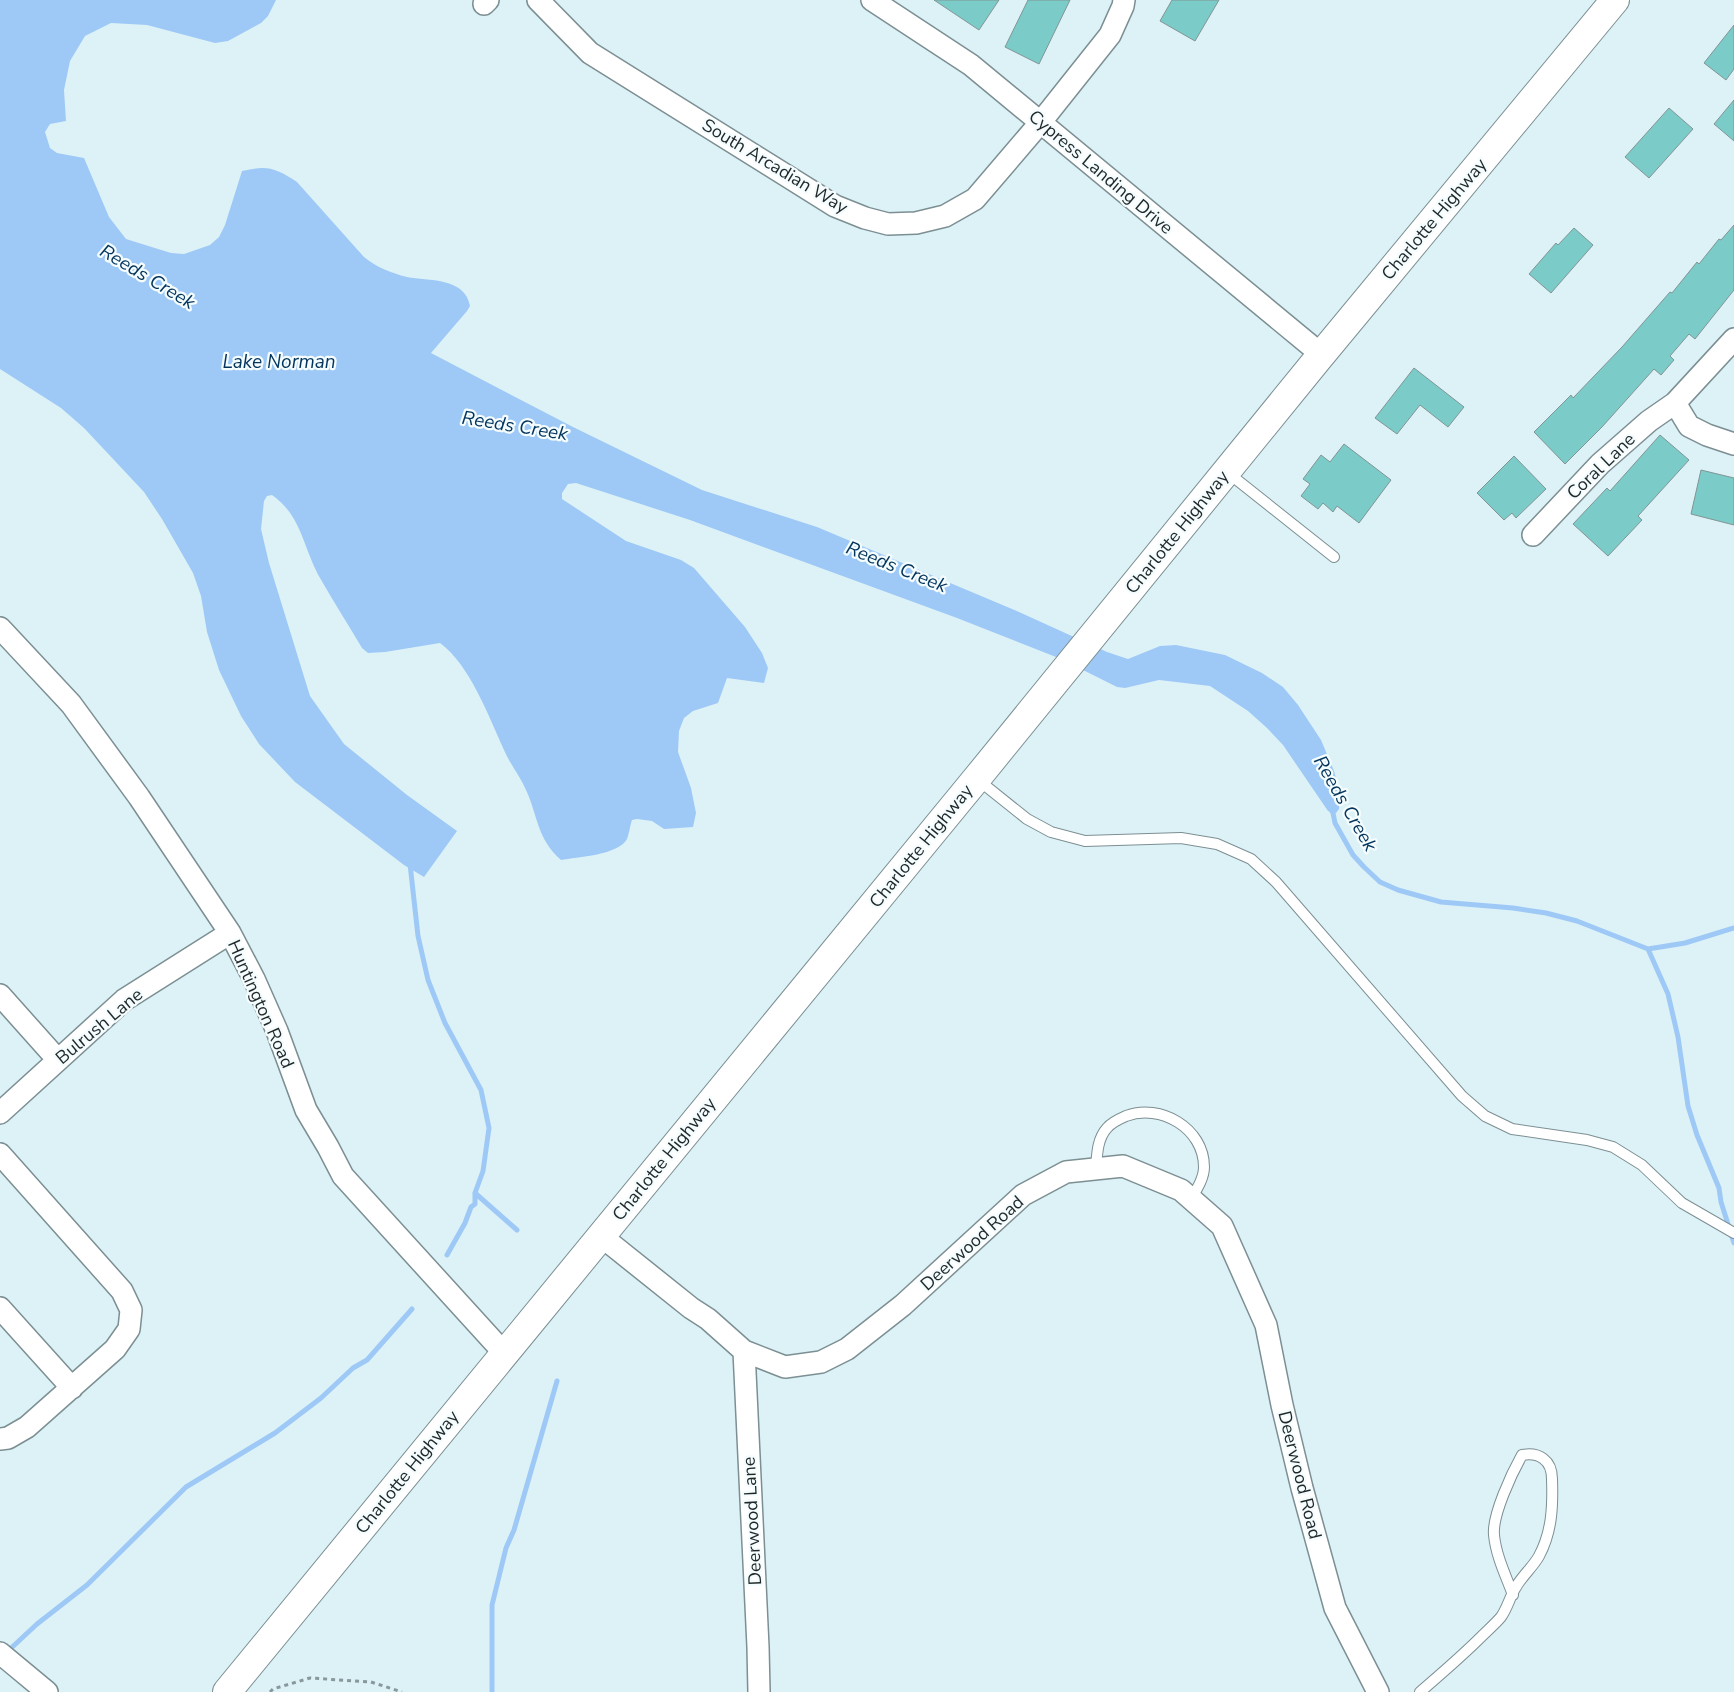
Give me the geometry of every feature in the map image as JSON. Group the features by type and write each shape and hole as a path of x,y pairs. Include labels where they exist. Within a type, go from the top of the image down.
{"main road":[{"name":"Charlotte Highway","path":"227,1692 1226,471 1615,0"}],"street":[{"name":"South Arcadian Way","path":"538,0 590,53 835,206 865,218 888,224 916,222 945,216 975,199 1040,123 1110,35 1124,0"},
{"name":"Cypress Landing Drive","path":"872,0 972,65 1322,354"},
{"name":"Coral Lane","path":"1533,535 1600,464 1649,421 1675,403 1734,339"},
{"path":"1675,403 1689,426 1707,435 1734,444"},
{"name":"Huntington Road","path":"0,628 71,704 139,797 230,933 277,1031 306,1110 343,1176 504,1353"},
{"name":"Bulrush Lane","path":"0,1113 124,1000 230,933"},
{"path":"0,995 58,1060"},
{"path":"0,1154 122,1291 131,1310 129,1328 115,1349 28,1427 8,1438 0,1439"},
{"name":"Deerwood Road","path":"601,1236 708,1320 744,1351 785,1367 821,1362 847,1349 904,1305 1023,1195 1066,1172 1123,1166 1181,1190 1222,1226 1266,1325 1282,1405 1302,1488 1335,1608 1378,1692"},
{"path":"0,1308 72,1388"},
{"name":"Deerwood Lane","path":"744,1351 759,1692"},
{"path":"0,1653 47,1692"}],"lane":[{"path":"1226,471 1334,557"},
{"path":"976,778 1027,819 1051,832 1085,841 1181,838 1217,844 1251,859 1276,882 1462,1096 1485,1116 1512,1129 1587,1140 1613,1147 1642,1165 1682,1203 1734,1233"},
{"path":"1096,1169 1097,1151 1102,1136 1116,1119 1147,1111 1166,1115 1174,1118 1187,1128 1201,1150 1204,1169 1201,1181 1191,1199"},
{"path":"1420,1692 1500,1618 1513,1596 1516,1586 1539,1557 1548,1536 1553,1507 1552,1472 1543,1458 1532,1453 1522,1454 1514,1470 1494,1527 1498,1550 1513,1596"}],"path":[{"path":"270,1692 272,1689 310,1678 372,1682 402,1692"}],"water":[{"name":"Lake Norman","path":"0,0 276,0 268,16 261,23 228,41 215,43 147,25 111,23 85,36 70,61 64,90 66,121 50,124 45,132 50,148 57,153 84,158 109,217 126,239 171,253 184,254 210,245 219,237 225,225 242,171 265,168 277,171 297,182 369,261 384,269 407,277 435,280 453,285 467,297 470,306 467,311 431,353 573,427 702,490 817,527 1019,612 1107,652 1128,659 1160,646 1176,645 1225,655 1262,673 1283,687 1298,705 1321,740 1334,771 1340,792 1339,809 1336,813 1328,811 1283,745 1267,728 1248,711 1210,686 1159,680 1125,688 1117,687 1061,659 957,618 690,520 576,483 568,484 562,493 562,499 626,541 681,560 694,568 745,627 762,653 768,668 764,683 727,678 718,703 693,711 684,718 679,731 678,752 691,788 696,813 693,827 664,829 652,821 632,820 627,839 616,849 561,860 547,844 524,785 506,755 478,692 461,664 440,643 385,652 368,653 362,648 314,567 301,533 290,513 272,495 267,496 264,501 261,529 269,563 310,696 344,744 407,795 457,831 424,877 404,865 295,782 259,744 241,716 219,670 207,632 201,596 193,573 144,492 84,428 61,408 0,369"}],"building":[{"path":"934,0 999,0 979,30"},
{"path":"1028,0 1070,0 1039,64 1005,47"},
{"path":"1172,0 1219,0 1195,41 1160,21"},
{"path":"1734,25 1734,69 1726,80 1704,63"},
{"path":"1734,100 1734,141 1714,124"},
{"path":"1669,108 1693,129 1649,178 1625,157"},
{"path":"1734,225 1734,290 1695,339 1689,334 1670,356 1674,360 1661,375 1654,369 1602,427 1565,464 1534,432 1571,395 1573,398 1622,347 1670,292 1672,293 1697,262 1699,264 1719,239 1721,240"},
{"path":"1574,228 1593,245 1551,293 1529,274 1556,243 1558,245"},
{"path":"1414,368 1464,407 1448,427 1420,405 1397,434 1375,418"},
{"path":"1660,435 1689,460 1638,516 1642,520 1608,556 1573,524 1607,488 1610,491"},
{"path":"1344,444 1391,480 1359,523 1337,506 1333,512 1323,503 1318,509 1301,496 1310,484 1303,479 1321,455 1330,462"},
{"path":"1514,456 1546,489 1516,518 1512,513 1504,520 1477,493"},
{"path":"1701,470 1734,478 1734,525 1691,514"}],"waterway":[{"name":"Reeds Creek","path":"1329,806 1335,823 1353,855 1380,882 1398,890 1441,902 1513,908 1546,913 1577,921 1648,949 1685,943 1734,928"},
{"path":"410,864 418,936 428,980 445,1023 481,1090 489,1128 483,1171 475,1193 475,1204 471,1207 465,1223 447,1255"},
{"path":"1648,949 1668,994 1678,1037 1688,1106 1697,1135 1719,1188 1721,1202 1734,1243"},
{"path":"475,1193 517,1230"},
{"path":"8,1651 37,1624 87,1585 186,1487 275,1433 321,1398 353,1368 367,1360 412,1309"},
{"path":"492,1692 492,1605 506,1548 514,1530 557,1381"}]}
